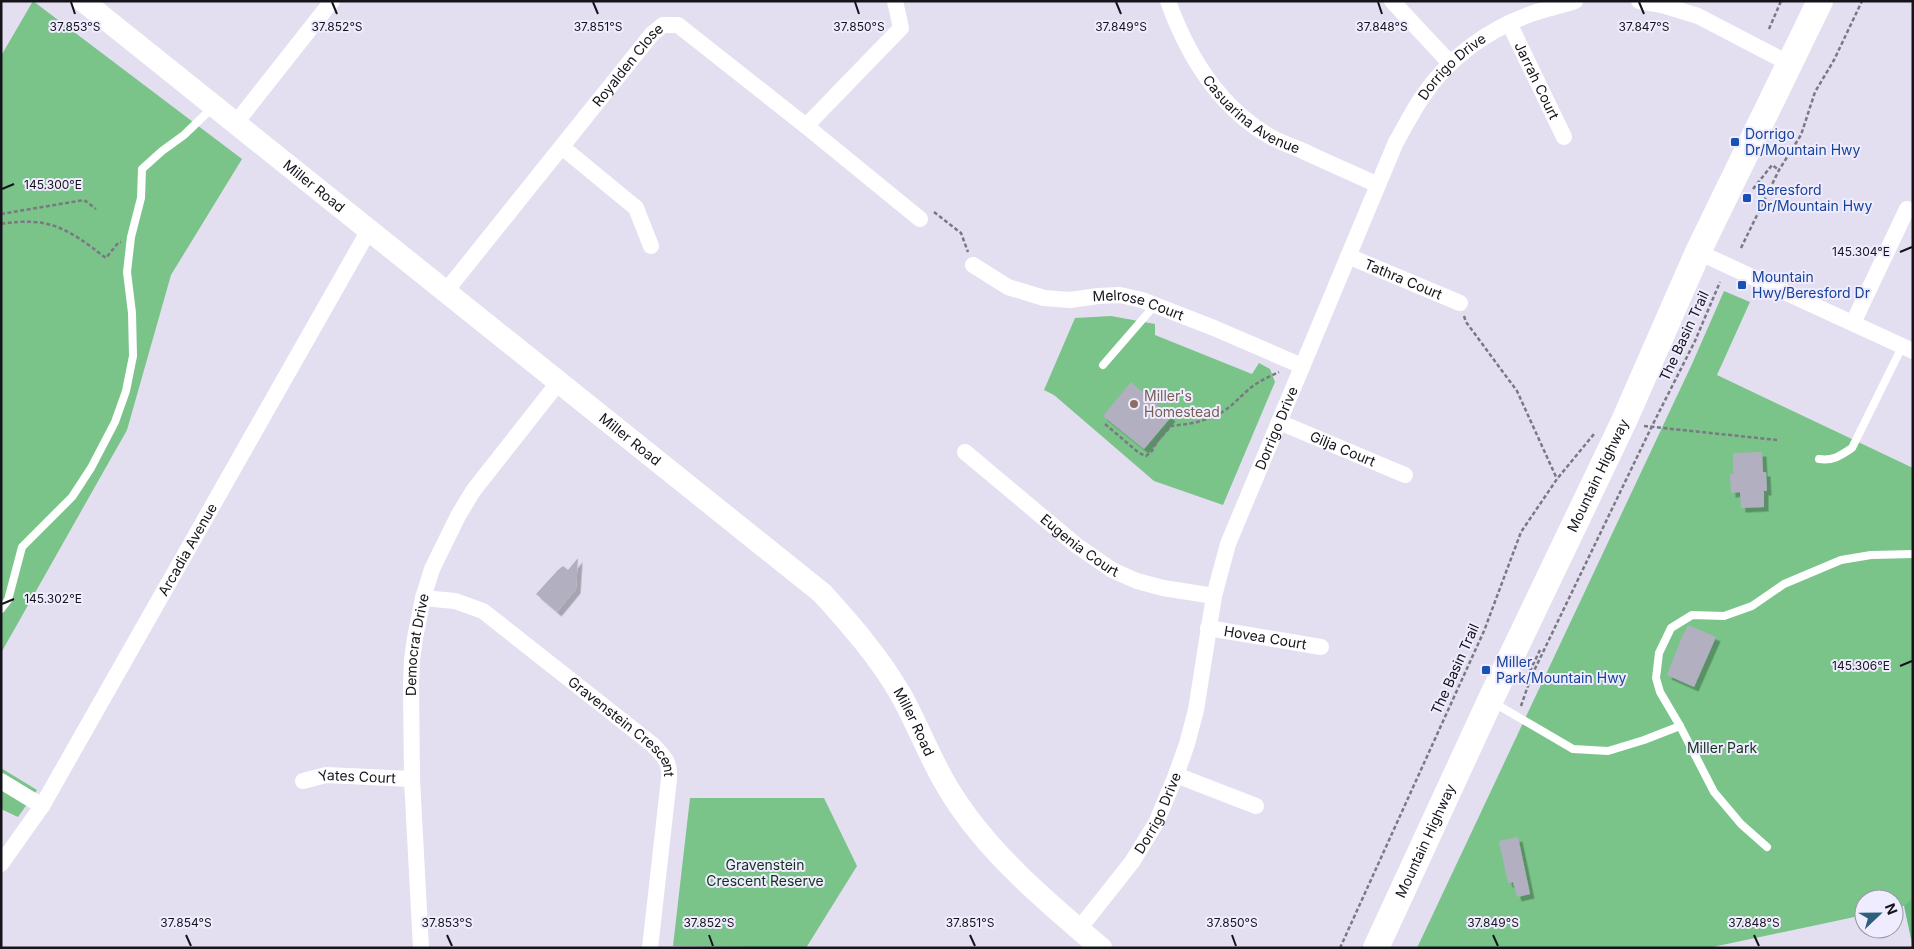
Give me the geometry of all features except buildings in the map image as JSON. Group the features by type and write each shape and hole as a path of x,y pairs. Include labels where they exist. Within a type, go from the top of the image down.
{"main road":[{"name":"Miller Road","path":"83,1 822,593 874,652 901,695 951,793 973,824 996,852 1101,948"},
{"name":"Mountain Highway","path":"1376,948 1490,701 1624,421 1698,252 1820,1"}],"street":[{"path":"235,124 332,1"},
{"path":"806,126 901,28 895,1"},
{"name":"Casuarina Avenue","path":"1168,1 1178,29 1195,62 1238,114 1267,135 1378,185"},
{"path":"1392,1 1450,63"},
{"name":"Dorrigo Drive","path":"1079,929 1132,862 1156,822 1176,775 1196,710 1214,596 1228,544 1396,142 1423,95 1450,63 1486,36 1510,24 1530,8 1575,1"},
{"path":"1639,1 1662,5 1698,16 1790,64"},
{"name":"Jarrah Court","path":"1510,24 1564,137"},
{"name":"Royalden Close","path":"446,291 652,34 663,25 678,25 806,126 925,214"},
{"path":"562,147 636,208 650,246"},
{"path":"1853,323 1907,209"},
{"name":"Arcadia Avenue","path":"1,864 42,806 369,230"},
{"path":"1698,252 1907,349"},
{"name":"Tathra Court","path":"1348,256 1460,303"},
{"name":"Melrose Court","path":"973,265 1008,286 1044,298 1070,300 1120,295 1155,305 1302,366"},
{"name":"Democrat Drive","path":"421,948 412,779 412,660 423,598 432,569 468,499 558,383"},
{"name":"Gilja Court","path":"1279,422 1405,475"},
{"name":"Eugenia Court","path":"965,452 1076,545 1112,570 1137,581 1163,588 1214,596"},
{"name":"Gravenstein Crescent","path":"423,598 455,601 483,611 653,745 667,760 670,769 650,948"},
{"name":"Hovea Court","path":"1208,628 1320,647"},
{"name":"Yates Court","path":"303,781 326,775 412,779"},
{"path":"1176,775 1256,806"},
{"path":"1,781 42,806"}],"lane":[{"path":"1,608 8,600 22,547 72,498 116,422 126,391 133,356 132,313 127,272 132,237 141,198 142,169 162,150 184,135 213,106"},
{"path":"1103,365 1155,305"},
{"path":"1819,459 1829,461 1840,457 1852,448 1907,349"},
{"path":"1767,847 1741,824 1714,792 1660,692 1656,678 1659,653 1671,628 1692,615 1724,616 1752,606 1784,584 1841,560 1871,555 1913,554"},
{"path":"1490,701 1573,750 1608,752 1680,726"}],"path":[{"path":"1769,29 1781,1"},
{"path":"1741,248 1779,170 1801,135 1815,92 1834,60 1862,1"},
{"path":"1753,189 1772,165 1779,170"},
{"path":"1,214 84,200 96,210"},
{"path":"925,214 961,233 973,265"},
{"path":"1,224 21,221 48,223 71,232 106,258 118,243 125,240 124,243"},
{"name":"The Basin Trail","path":"1531,676 1695,341 1720,282"},
{"path":"1460,303 1466,322 1517,391 1557,479"},
{"path":"1105,424 1139,453 1146,456 1171,426 1193,424 1212,418 1225,411 1249,388 1265,378 1281,372"},
{"path":"1652,426 1708,434 1777,440"},
{"name":"The Basin Trail","path":"1340,948 1484,631 1522,532 1557,479 1594,433"},
{"path":"1517,717 1531,676 1528,675 1540,650"}],"green space":[{"path":"33,1 242,159 171,275 127,430 1,653 1,56"},
{"name":"Miller Park","path":"1724,291 1750,302 1717,375 1913,468 1913,904 1904,906 1904,889 1854,889 1854,917 1708,948 1417,948 1692,364"},
{"path":"1111,316 1155,324 1155,335 1252,374 1259,363 1270,369 1275,382 1223,505 1154,481 1054,395 1044,390 1075,318"},
{"path":"1,768 37,790 18,817 1,809"},
{"name":"Gravenstein Crescent Reserve","path":"690,798 824,798 857,866 806,948 673,946"},
{"path":"1913,898 1913,948 1904,906"}],"place":[{"name":"Dorrigo Dr/Mountain Hwy","path":"1735,142"},
{"name":"Beresford Dr/Mountain Hwy","path":"1747,198"},
{"name":"Mountain Hwy/Beresford Dr","path":"1742,285"},
{"name":"Miller's Homestead","path":"1134,404"},
{"name":"Miller Park/Mountain Hwy","path":"1486,670"}]}
